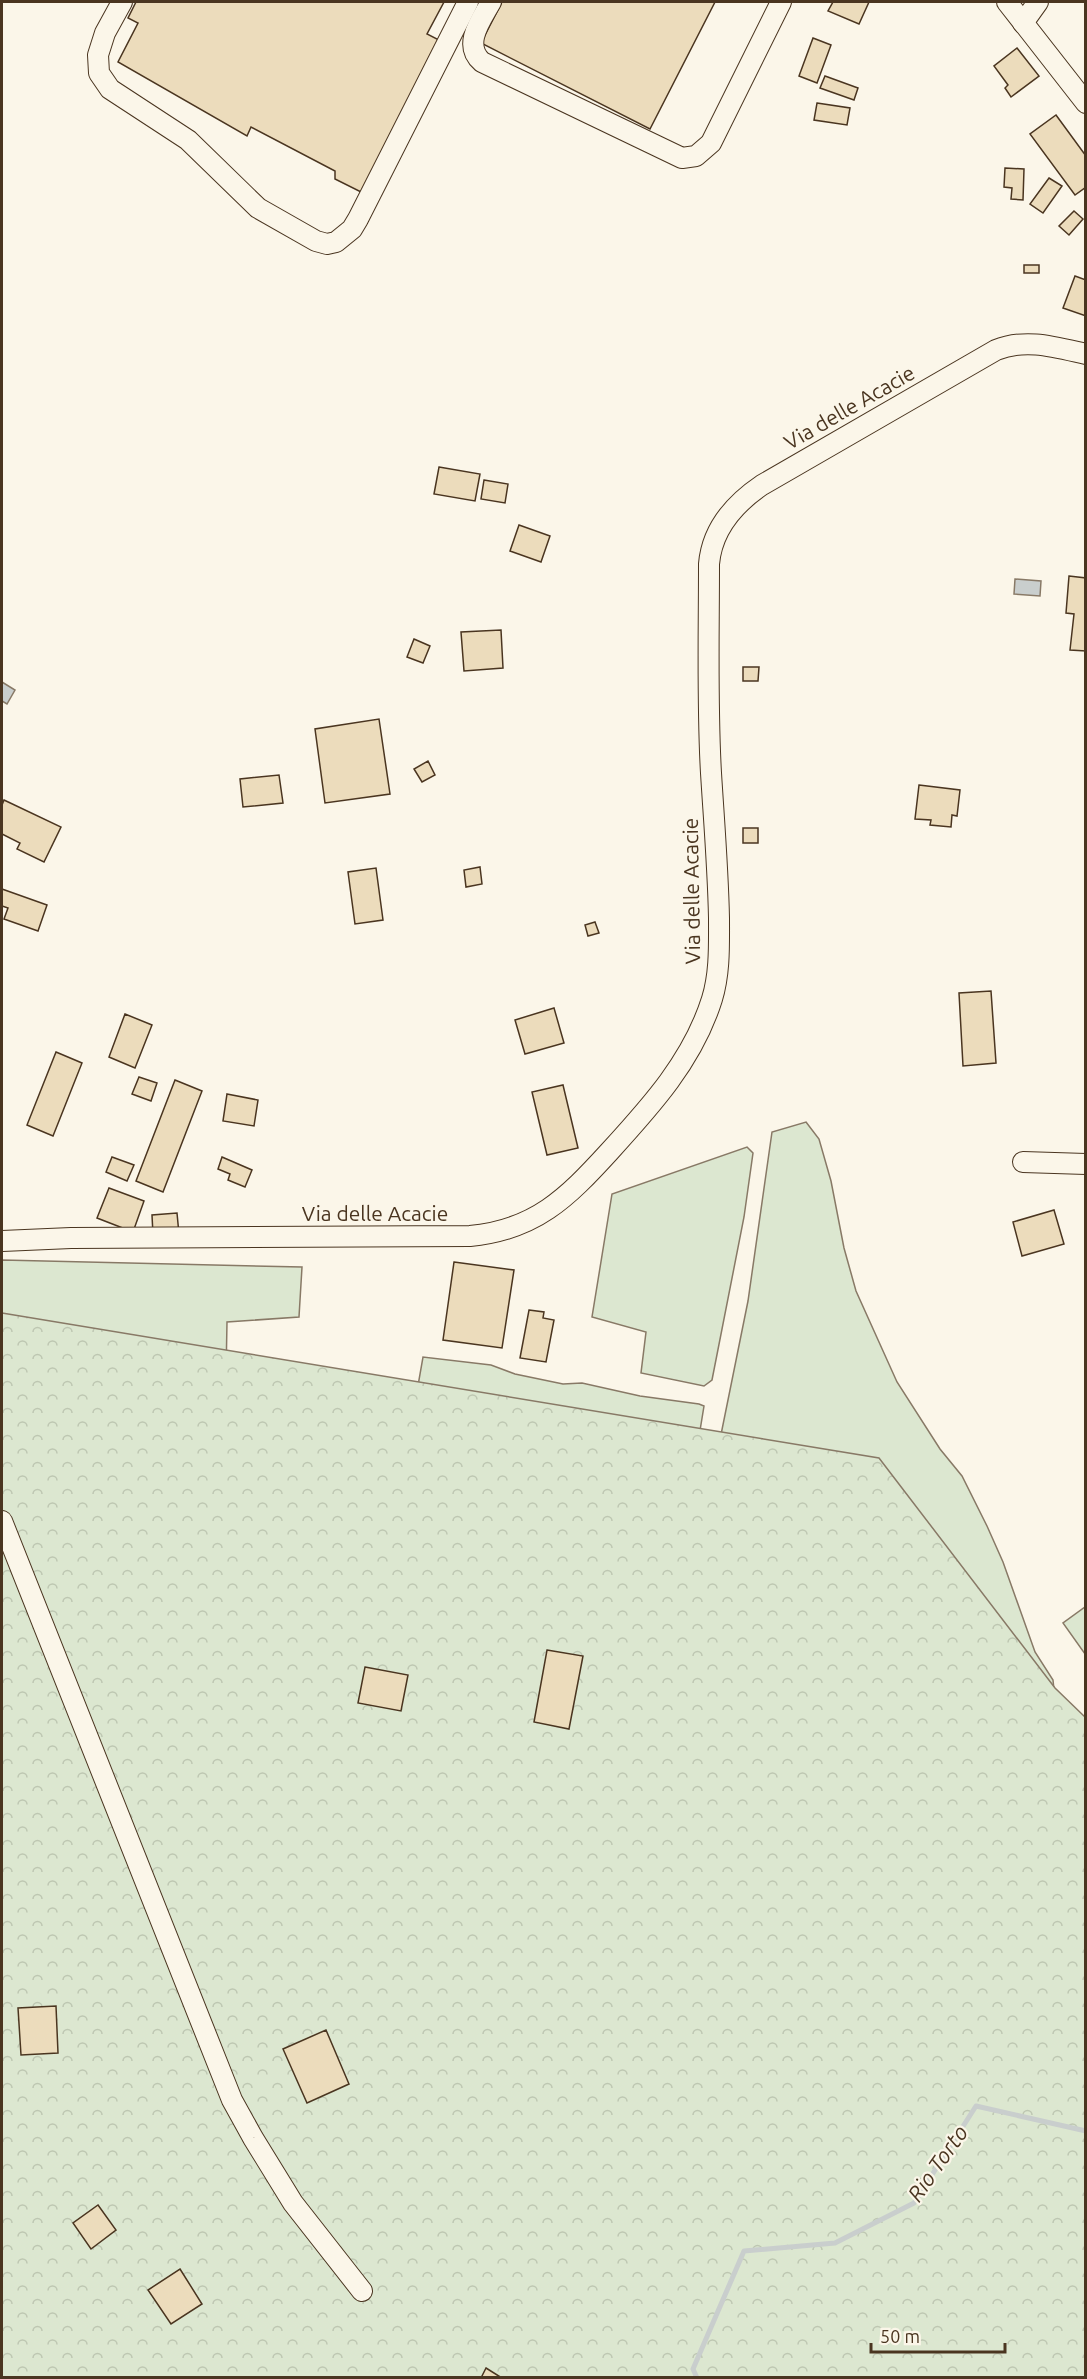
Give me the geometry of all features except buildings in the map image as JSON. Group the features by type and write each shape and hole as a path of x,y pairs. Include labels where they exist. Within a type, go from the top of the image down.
{"street":[{"path":"122,2 105,33 98,55 99,73 110,89 188,140 258,208 316,241 327,244 336,242 345,236 358,219 468,2"},
{"path":"491,2 472,44 476,57 482,62 668,153 689,158 701,153 711,143 781,2"},
{"path":"1007,2 1086,103"},
{"path":"1023,23 1038,2"},
{"name":"Via delle Acacie","path":"2,1241 71,1238 470,1236 523,1224 563,1200 648,1109 672,1079 700,1028 715,988 719,926 718,866 710,758 709,564 713,544 725,519 741,500 762,485 996,350 1011,345 1030,343 1086,354"},
{"path":"1023,1162 1086,1164"},
{"path":"2,1521 232,2100 293,2203 362,2291"}],"green space":[{"path":"806,1122 819,1139 856,1291 897,1382 940,1449 962,1476 987,1526 1003,1562 1035,1652 1053,1680 1055,1700 410,1431 423,1357 491,1365 515,1374 563,1384 582,1383 640,1396 699,1404 704,1406 697,1449 710,1489 748,1301 772,1132"},
{"path":"747,1147 753,1153 744,1217 712,1380 704,1386 641,1373 646,1332 592,1317 612,1194"},
{"path":"2,1260 302,1267 299,1317 227,1322 226,1375 2,1457"},
{"path":"2,1313 879,1458 1055,1688 1085,1717 1085,2377 2,2377"},
{"path":"1085,1607 1085,1654 1063,1623"}],"shaded area":[{"path":"1015,579 1041,581 1040,596 1014,594"},
{"path":"2,682 15,690 7,704 2,701"}],"waterway":[{"name":"Rio Torto","path":"697,2378 693,2369 744,2251 835,2243 914,2203 976,2106 1086,2131"}]}
